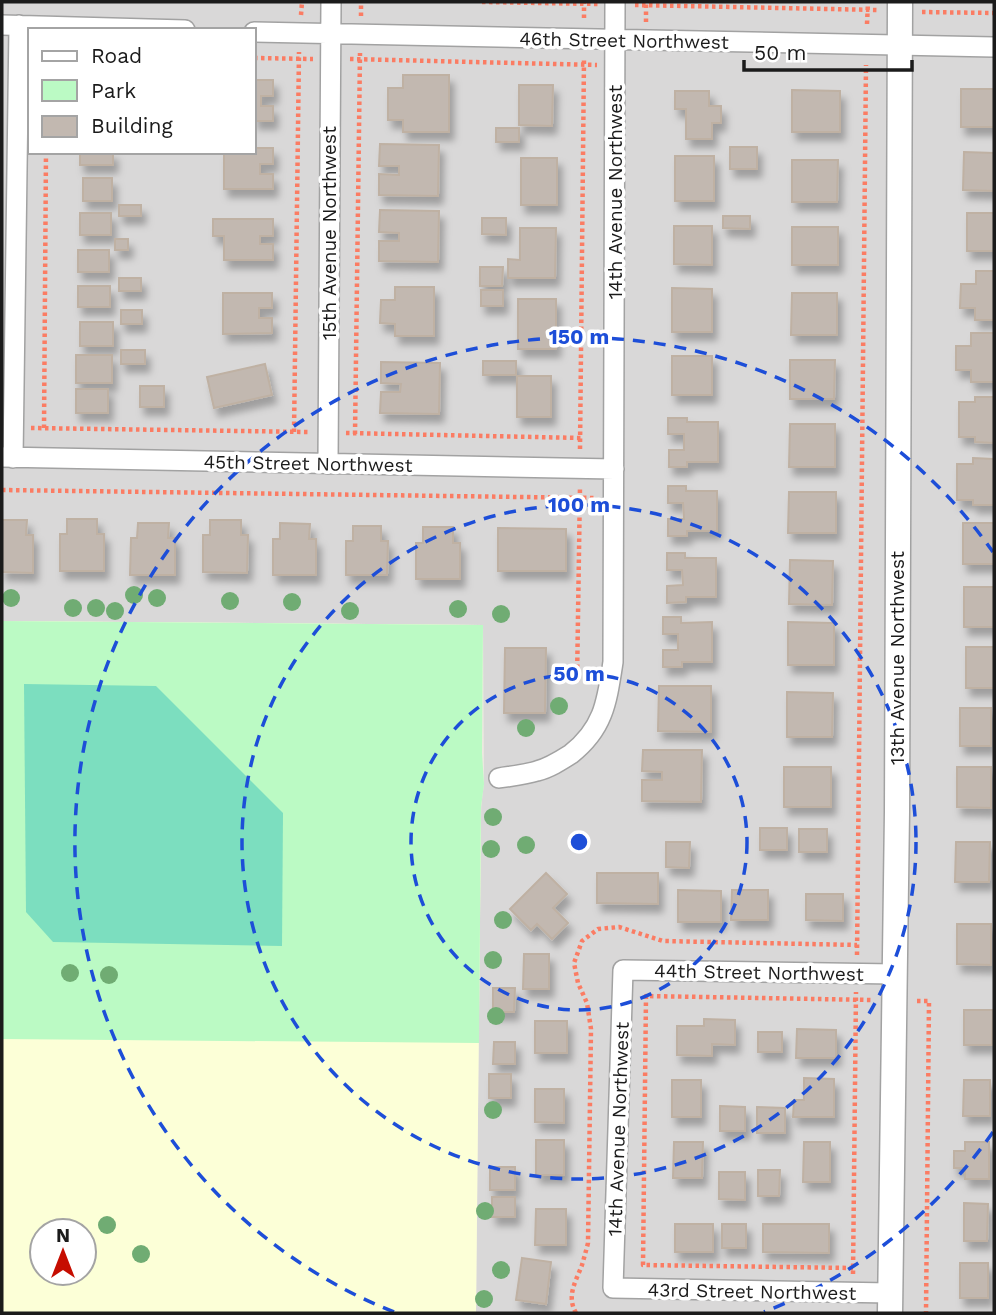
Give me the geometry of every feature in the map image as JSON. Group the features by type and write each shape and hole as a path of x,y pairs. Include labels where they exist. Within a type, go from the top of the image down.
{"street":[{"name":"15th Avenue Northwest","path":"328,464 331,2"},
{"name":"14th Avenue Northwest","path":"499,779 538,771 559,762 583,744 598,725 608,694 613,662 615,2"},
{"name":"13th Avenue Northwest","path":"890,1303 895,974 900,2"},
{"path":"7,458 10,25 115,28"},
{"name":"46th Street Northwest","path":"256,32 994,47"},
{"name":"45th Street Northwest","path":"7,458 614,469"},
{"name":"14th Avenue Northwest","path":"613,1288 623,970"},
{"name":"44th Street Northwest","path":"623,970 895,974"},
{"name":"43rd Street Northwest","path":"613,1288 890,1303"}],"path":[{"path":"482,2 584,2"},
{"path":"646,2 646,5 868,10 868,2"},
{"path":"937,12 994,13"},
{"path":"46,154 44,428 294,432 299,58 256,58"},
{"path":"360,59 584,64 581,438 355,434 360,59"},
{"path":"576,1313 573,1307 573,1284 588,1244 591,1029 587,1003 578,983 574,962 582,941 598,929 619,927 663,941 857,945 866,71"},
{"path":"2,490 579,498 577,682"},
{"path":"646,996 856,1000 853,1268 643,1265 646,996"},
{"path":"926,1313 929,1001"}],"shaded area":[{"path":"2,2 994,2 994,1313 476,1313 481,807 484,784 483,625 2,621"},
{"path":"2,621 483,625 476,1313 2,1313"}],"green space":[{"path":"2,621 483,625 484,784 481,807 479,1043 2,1039"},
{"path":"24,684 156,686 283,813 282,946 53,942 26,912"}],"building":[{"path":"403,75 449,75 449,132 403,132 403,120 388,120 388,88 403,88"},
{"path":"256,80 273,80 273,96 261,96 261,106 273,106 273,121 256,121"},
{"path":"519,85 553,85 552,126 519,125"},
{"path":"961,89 994,89 994,127 961,127"},
{"path":"792,90 840,91 840,132 792,132"},
{"path":"675,91 709,91 709,106 721,106 721,123 712,123 712,139 686,139 686,109 675,109"},
{"path":"496,128 519,128 519,142 496,142"},
{"path":"380,144 439,145 438,196 379,195 379,174 399,175 399,166 379,166"},
{"path":"730,147 757,147 757,169 730,169"},
{"path":"256,148 273,148 273,164 260,164 260,174 273,174 273,189 224,189 224,154 256,154"},
{"path":"964,152 994,153 994,191 963,190"},
{"path":"80,154 113,154 113,165 80,165"},
{"path":"675,156 714,156 714,201 675,201"},
{"path":"521,158 557,158 557,205 521,205"},
{"path":"792,160 838,160 837,202 792,202"},
{"path":"83,178 112,178 112,201 83,201"},
{"path":"119,205 141,205 141,216 119,216"},
{"path":"380,210 439,211 438,262 379,261 379,241 399,241 399,233 379,232"},
{"path":"80,213 111,213 111,235 80,235"},
{"path":"967,213 994,213 994,251 967,251"},
{"path":"723,216 750,216 750,229 723,228"},
{"path":"482,218 506,218 506,235 482,234"},
{"path":"213,219 273,219 273,236 260,236 260,244 273,244 273,260 224,260 224,236 213,236"},
{"path":"674,226 712,226 712,265 674,264"},
{"path":"792,227 838,227 838,265 792,265"},
{"path":"520,228 556,228 555,278 508,278 508,259 520,260"},
{"path":"115,239 128,239 128,250 115,250"},
{"path":"78,250 109,250 109,272 78,272"},
{"path":"480,267 503,267 502,286 480,286"},
{"path":"976,271 994,271 994,320 975,320 975,308 960,308 961,284 976,284"},
{"path":"119,278 141,278 141,291 119,291"},
{"path":"78,286 110,286 110,307 78,307"},
{"path":"395,287 434,287 434,336 395,336 395,324 380,323 381,300 395,300"},
{"path":"672,288 712,289 712,332 672,332"},
{"path":"481,290 503,290 503,306 481,306"},
{"path":"223,293 272,293 272,308 259,308 259,318 272,318 272,333 223,334"},
{"path":"792,293 837,293 837,335 791,335"},
{"path":"518,299 556,299 556,349 518,349"},
{"path":"121,310 142,310 142,324 121,324"},
{"path":"80,322 113,322 113,346 80,346"},
{"path":"971,333 994,333 994,382 971,382 971,370 956,370 956,346 971,346"},
{"path":"121,350 145,350 145,364 121,364"},
{"path":"76,355 112,355 112,383 76,383"},
{"path":"672,356 712,356 712,395 672,395"},
{"path":"790,360 835,360 834,399 790,399"},
{"path":"483,361 516,361 516,375 483,375"},
{"path":"381,362 440,363 439,414 380,413 381,392 400,392 401,384 381,383"},
{"path":"265,364 272,395 214,408 207,377"},
{"path":"517,376 551,376 551,417 517,417"},
{"path":"140,386 164,386 164,407 140,407"},
{"path":"76,389 108,389 108,413 76,413"},
{"path":"975,397 994,397 994,443 975,442 975,437 959,437 959,402 975,402"},
{"path":"668,418 687,418 687,422 718,422 718,462 687,462 687,467 669,467 669,450 684,450 684,434 668,434"},
{"path":"790,424 835,424 835,467 789,467"},
{"path":"973,458 994,459 994,505 973,505 973,500 957,500 957,464 973,464"},
{"path":"668,486 686,486 686,491 717,491 717,531 687,531 687,536 668,536 668,519 684,519 683,503 668,503"},
{"path":"789,492 836,492 836,533 788,533"},
{"path":"67,519 97,519 97,534 104,534 104,571 60,571 60,534 67,534"},
{"path":"2,520 27,520 26,535 33,535 33,573 2,572"},
{"path":"210,520 241,520 241,535 248,535 247,573 203,572 203,535 210,535"},
{"path":"138,523 169,523 168,538 175,538 175,575 130,575 131,538 137,538"},
{"path":"280,523 310,524 309,539 316,539 316,575 273,575 273,539 280,539"},
{"path":"963,523 994,523 994,564 963,564"},
{"path":"353,526 381,526 381,541 388,541 387,575 346,575 346,541 353,541"},
{"path":"423,527 453,527 453,543 460,543 460,579 416,579 416,543 423,543"},
{"path":"498,528 566,529 566,571 498,571"},
{"path":"667,553 685,553 685,558 716,558 716,597 686,597 686,602 667,603 667,586 683,585 682,570 667,570"},
{"path":"790,560 833,561 832,605 789,604"},
{"path":"964,587 994,587 994,627 964,627"},
{"path":"663,617 681,617 681,623 712,622 712,662 682,662 682,667 663,667 663,650 678,650 678,634 663,634"},
{"path":"788,622 834,623 834,665 788,665"},
{"path":"966,647 994,647 994,688 966,688"},
{"path":"505,648 546,648 545,713 504,713"},
{"path":"659,686 711,686 711,732 658,731"},
{"path":"787,692 833,693 832,737 787,737"},
{"path":"960,708 991,708 991,746 960,746"},
{"path":"643,750 702,750 701,802 642,801 642,780 662,780 662,772 642,771"},
{"path":"784,767 831,767 831,807 784,807"},
{"path":"957,767 991,767 991,808 957,807"},
{"path":"760,828 787,828 787,850 760,850"},
{"path":"799,829 827,829 827,852 799,852"},
{"path":"666,842 690,842 689,868 666,867"},
{"path":"956,842 990,842 989,882 955,882"},
{"path":"546,873 567,894 553,908 568,923 552,939 537,924 531,930 510,909"},
{"path":"597,873 658,873 658,904 597,903"},
{"path":"678,890 721,891 721,922 678,922"},
{"path":"732,890 768,890 768,920 731,920"},
{"path":"806,894 843,894 843,921 806,920"},
{"path":"957,924 991,924 991,965 957,964"},
{"path":"524,954 549,954 549,989 523,989"},
{"path":"493,988 515,988 514,1012 493,1012"},
{"path":"964,1010 993,1010 992,1045 964,1045"},
{"path":"704,1019 735,1020 735,1045 712,1044 712,1056 677,1055 677,1026 704,1026"},
{"path":"535,1021 567,1021 567,1053 535,1053"},
{"path":"797,1029 836,1030 836,1058 796,1058"},
{"path":"758,1032 782,1032 782,1052 758,1052"},
{"path":"494,1042 515,1042 515,1064 493,1064"},
{"path":"489,1074 511,1074 511,1098 489,1098"},
{"path":"804,1078 834,1079 834,1117 793,1117 794,1100 804,1100"},
{"path":"672,1080 701,1080 701,1117 672,1117"},
{"path":"964,1080 990,1080 990,1116 963,1116"},
{"path":"535,1089 564,1089 564,1123 535,1122"},
{"path":"720,1106 745,1107 745,1131 720,1131"},
{"path":"757,1107 785,1108 785,1133 757,1133"},
{"path":"536,1140 564,1140 564,1175 536,1175"},
{"path":"674,1142 703,1142 702,1178 673,1178"},
{"path":"804,1142 830,1142 830,1182 803,1182"},
{"path":"965,1142 989,1142 989,1179 965,1179 965,1168 954,1168 954,1151 965,1151"},
{"path":"490,1167 515,1167 515,1190 490,1190"},
{"path":"758,1170 780,1170 779,1196 758,1196"},
{"path":"719,1172 745,1172 745,1200 719,1199"},
{"path":"492,1197 515,1197 515,1217 492,1217"},
{"path":"964,1203 988,1204 987,1241 964,1241"},
{"path":"536,1209 566,1209 566,1245 535,1245"},
{"path":"675,1224 713,1224 713,1252 675,1252"},
{"path":"722,1224 746,1224 746,1248 722,1248"},
{"path":"763,1224 829,1224 829,1253 763,1252"},
{"path":"522,1258 551,1262 546,1304 516,1300"},
{"path":"960,1263 988,1263 988,1298 960,1298"}]}
